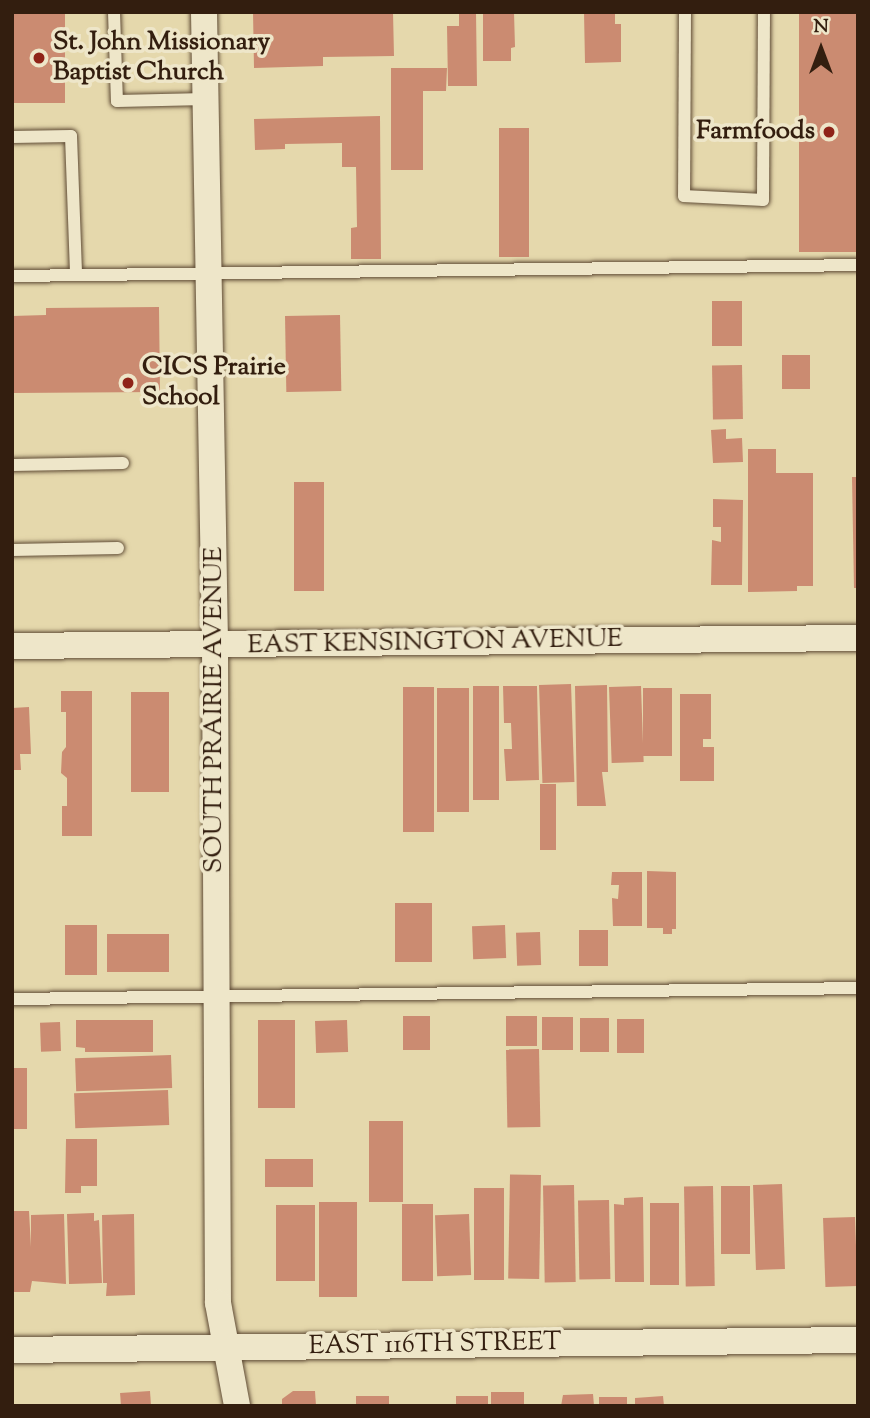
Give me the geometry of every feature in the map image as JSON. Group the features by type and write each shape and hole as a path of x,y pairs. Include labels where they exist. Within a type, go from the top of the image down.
{"street":[{"name":"SOUTH PRAIRIE AVENUE","path":"204,12 215,644 218,1303 237,1406"},
{"name":"EAST KENSINGTON AVENUE","path":"12,646 858,638"},
{"name":"EAST 116TH STREET","path":"12,1350 858,1340"}],"lane":[{"path":"114,12 117,101 206,99"},
{"path":"685,12 684,196 763,200 764,12"},
{"path":"12,137 71,136 76,275"},
{"path":"12,276 858,265"},
{"path":"12,465 123,463"},
{"path":"12,550 118,548"},
{"path":"12,999 858,988"}],"building":[{"name":"St. John Missionary Baptist Church","path":"12,12 65,12 65,103 12,103"},
{"path":"253,12 393,12 394,56 323,57 323,66 254,68"},
{"path":"459,12 476,12 477,86 448,86 447,26 459,26"},
{"path":"483,12 514,12 515,47 511,48 511,61 483,61"},
{"path":"584,12 615,12 615,24 621,24 621,62 585,63"},
{"name":"Farmfoods","path":"799,12 858,12 858,252 799,252"},
{"path":"391,68 447,68 446,91 423,91 423,170 391,170"},
{"path":"380,116 381,259 351,259 351,228 357,227 356,167 342,167 342,143 285,144 285,149 255,150 254,119"},
{"path":"499,128 529,128 529,257 499,257"},
{"path":"712,301 742,301 742,346 712,346"},
{"path":"159,307 160,392 12,393 12,316 46,315 46,308"},
{"path":"340,315 341,391 286,392 285,316"},
{"path":"782,355 810,355 810,389 782,389"},
{"path":"742,365 743,419 713,420 712,366"},
{"path":"726,429 726,439 742,438 743,462 713,463 711,430"},
{"path":"748,449 776,449 776,473 813,473 813,586 797,586 797,591 748,592"},
{"path":"852,477 858,477 858,588 854,588"},
{"path":"294,482 324,482 324,591 294,591"},
{"path":"713,499 743,500 742,585 711,585 712,540 721,542 721,527 713,527"},
{"path":"571,684 574,782 542,783 539,685"},
{"path":"607,685 608,772 602,772 606,806 577,806 575,686"},
{"path":"473,686 499,686 499,800 473,800"},
{"path":"503,686 537,686 539,780 506,781 504,749 512,749 511,723 504,723"},
{"path":"641,686 644,762 612,763 609,687"},
{"path":"403,687 434,687 434,832 403,832"},
{"path":"437,688 469,688 469,812 437,812"},
{"path":"643,688 672,688 672,756 643,756"},
{"path":"61,691 92,691 92,836 62,836 62,806 67,806 67,778 61,773 62,752 66,747 66,712 61,712"},
{"path":"131,692 169,692 169,792 131,792"},
{"path":"680,694 711,694 711,739 703,739 703,747 714,747 714,781 680,781"},
{"path":"29,707 31,754 20,754 21,770 12,770 12,708"},
{"path":"540,784 556,784 556,850 540,850"},
{"path":"647,871 676,872 676,929 672,929 672,934 663,934 663,928 647,928"},
{"path":"612,872 642,872 642,926 613,926 612,898 618,899 619,885 611,885"},
{"path":"395,903 432,903 432,962 395,962"},
{"path":"65,925 97,925 97,975 65,975"},
{"path":"505,925 506,958 473,959 472,926"},
{"path":"579,930 608,930 608,966 579,966"},
{"path":"540,932 541,965 517,966 516,933"},
{"path":"107,934 169,934 169,972 107,972"},
{"path":"403,1016 430,1016 430,1050 403,1050"},
{"path":"506,1016 537,1016 537,1046 506,1046"},
{"path":"542,1017 573,1017 573,1050 542,1050"},
{"path":"580,1018 609,1018 609,1052 580,1052"},
{"path":"617,1019 644,1019 644,1053 617,1053"},
{"path":"76,1020 153,1020 153,1052 85,1052 85,1048 76,1047"},
{"path":"258,1020 295,1020 295,1108 258,1108"},
{"path":"347,1020 348,1052 316,1053 315,1021"},
{"path":"60,1022 61,1051 41,1052 40,1023"},
{"path":"539,1049 540,1127 507,1128 506,1050"},
{"path":"171,1055 172,1088 76,1091 75,1058"},
{"path":"12,1068 27,1068 27,1129 12,1129"},
{"path":"168,1090 169,1125 75,1128 74,1093"},
{"path":"369,1121 403,1121 403,1202 369,1202"},
{"path":"66,1139 97,1139 97,1186 81,1186 81,1193 65,1193"},
{"path":"265,1159 313,1159 313,1187 265,1187"},
{"path":"510,1174 541,1175 539,1279 508,1278"},
{"path":"782,1184 785,1269 756,1270 753,1185"},
{"path":"574,1185 576,1282 545,1283 543,1186"},
{"path":"713,1186 715,1286 686,1286 684,1187"},
{"path":"721,1186 750,1186 750,1254 721,1254"},
{"path":"474,1188 504,1188 504,1280 474,1280"},
{"path":"643,1197 644,1282 615,1282 614,1204 624,1205 624,1198"},
{"path":"609,1200 610,1279 579,1280 578,1201"},
{"path":"319,1202 357,1202 357,1297 319,1297"},
{"path":"650,1203 679,1203 679,1285 650,1285"},
{"path":"402,1204 433,1204 433,1281 402,1281"},
{"path":"276,1205 315,1205 315,1281 276,1281"},
{"path":"12,1211 29,1211 31,1247 31,1215 64,1214 66,1284 32,1281 30,1292 12,1292"},
{"path":"94,1213 94,1221 99,1220 102,1283 69,1284 67,1214"},
{"path":"134,1214 135,1295 106,1296 107,1283 103,1283 102,1215"},
{"path":"469,1214 471,1275 437,1276 435,1215"},
{"path":"855,1217 857,1286 825,1287 823,1218"},
{"path":"150,1391 151,1406 121,1406 120,1393"},
{"path":"293,1391 315,1391 316,1406 282,1406 282,1399"},
{"path":"491,1392 524,1392 524,1406 491,1406"},
{"path":"593,1394 594,1406 561,1406 563,1395"},
{"path":"356,1396 389,1396 389,1406 356,1406"},
{"path":"456,1396 488,1396 488,1406 456,1406"},
{"path":"663,1396 664,1406 635,1406 635,1398"},
{"path":"599,1397 627,1397 627,1406 599,1406"}],"place":[{"name":"St. John Missionary Baptist Church","path":"39,58"},
{"name":"Farmfoods","path":"829,132"},
{"name":"CICS Prairie School","path":"128,383"}]}
